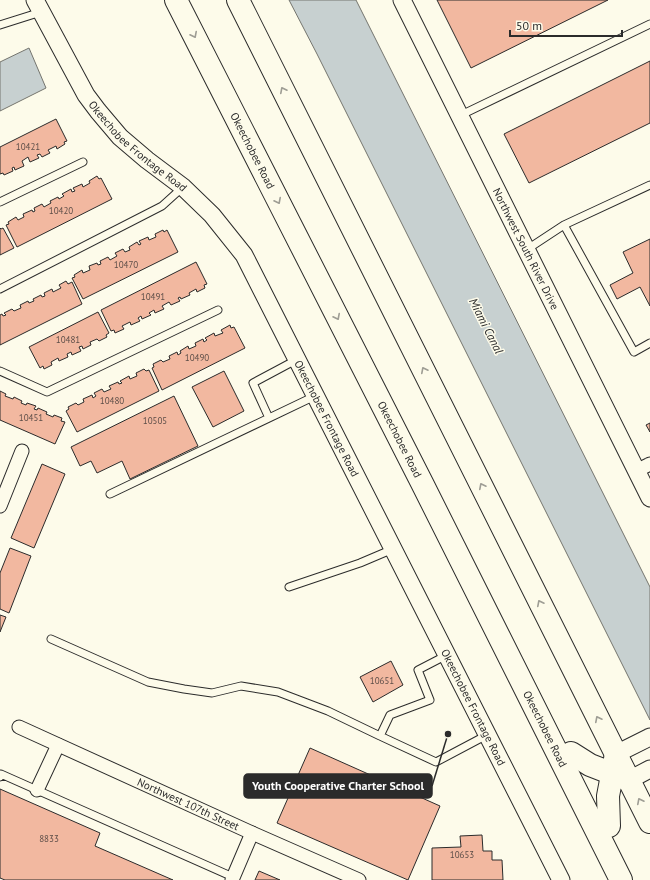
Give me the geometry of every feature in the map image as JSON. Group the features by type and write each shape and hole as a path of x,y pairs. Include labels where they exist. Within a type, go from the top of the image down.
{"highway":[{"name":"Okeechobee Road","path":"176,0 422,483 621,880"},
{"path":"238,0 619,769 650,822"},
{"path":"422,483 461,538 609,826 635,880"},
{"path":"571,753 590,765 619,769"},
{"path":"609,826 608,796 619,769"}],"street":[{"name":"Northwest South River Drive","path":"402,0 526,250 643,467 650,498"},
{"name":"Okeechobee Frontage Road","path":"38,6 86,95 98,111 120,137 183,187 212,215 244,255 561,880"},
{"path":"0,506 3,492 22,451"},
{"name":"Northwest 107th Street","path":"19,727 359,880"},
{"path":"619,769 648,738"},
{"path":"38,790 58,745"},
{"path":"619,769 650,770"},
{"path":"233,878 252,833"}],"lane":[{"path":"0,25 38,6"},
{"path":"459,116 650,24"},
{"path":"0,202 83,162"},
{"path":"526,250 564,225 650,185"},
{"path":"0,289 162,206 183,187"},
{"path":"564,225 634,352 650,343"},
{"path":"0,371 47,392 218,310"},
{"path":"269,418 253,383 297,360"},
{"path":"110,494 315,396"},
{"path":"289,587 360,563 393,549"},
{"path":"51,639 148,682 184,689 212,692 241,686 278,692 328,711 436,762 488,735"},
{"path":"380,736 390,715 430,700 418,670 447,655"},
{"path":"0,777 1,774 38,790 233,878"}],"water":[{"name":"Miami Canal","path":"289,0 356,0 650,587 650,720 317,54"},
{"path":"29,48 46,88 0,111 0,62"}],"building":[{"path":"437,0 608,0 471,68"},
{"path":"650,61 650,123 529,183 504,134"},
{"path":"56,119 67,141 64,142 65,144 57,149 56,146 48,150 50,153 42,157 40,154 37,155 39,158 30,162 28,157 22,161 24,166 15,170 14,167 12,168 13,171 4,175 3,173 0,174 0,147"},
{"path":"97,176 99,179 101,178 112,199 17,247 6,225 9,224 8,222 16,217 18,220 24,217 23,214 32,210 33,212 35,211 34,208 42,204 44,207 51,203 50,201 64,196 62,194 71,189 72,192 75,191 73,188 82,184 83,187"},
{"path":"0,228 3,228 14,248 0,255"},
{"path":"163,230 164,232 167,230 178,252 83,299 72,278 75,277 74,275 82,270 83,273 90,270 89,266 97,263 98,265 101,264 100,261 108,257 110,260 117,256 115,253 123,249 125,252 130,250 129,247 137,242 139,245 141,244 139,241 148,237 149,240 156,237 155,234"},
{"path":"650,239 650,306 640,287 617,299 610,285 633,273 623,252"},
{"path":"196,262 207,284 204,285 205,288 197,292 196,289 189,293 190,295 181,299 180,297 178,298 180,301 171,305 169,302 162,306 164,309 155,313 154,310 149,313 151,315 142,319 141,316 138,318 140,321 131,325 130,322 122,326 124,329 115,333 114,330 111,331 101,310"},
{"path":"66,281 68,284 72,282 82,304 0,345 0,315 6,315 4,313 12,309 14,311 21,308 20,305 28,301 29,303 34,301 33,299 41,295 42,297 45,296 44,293 52,289 53,292 61,288 59,285"},
{"path":"98,312 109,333 106,335 107,337 99,341 97,339 90,342 91,345 83,349 82,346 79,347 81,351 72,355 71,352 67,354 68,357 59,361 58,358 51,362 52,365 44,369 43,366 40,368 29,347"},
{"path":"230,325 231,328 234,327 245,348 162,390 152,368 154,367 153,364 161,360 163,362 170,359 169,356 177,352 178,355 181,353 180,351 188,346 189,349 196,346 195,343 203,339 204,342 207,340 205,338 214,333 215,336 223,333 221,330"},
{"path":"144,369 146,371 149,370 159,391 77,432 66,411 69,409 68,407 76,403 78,405 84,402 83,399 92,395 93,398 96,396 94,393 102,389 104,392 111,389 109,386 118,382 119,384 122,383 120,381 129,376 130,379 137,376 136,373"},
{"path":"224,371 244,411 213,427 192,387"},
{"path":"0,391 6,394 5,396 13,399 14,397 22,401 21,403 36,406 34,409 37,410 38,408 47,412 46,414 53,417 54,415 62,418 61,421 65,422 55,444 0,420"},
{"path":"174,396 198,446 130,479 122,461 97,473 91,461 80,466 71,447"},
{"path":"650,423 650,432 646,425"},
{"path":"42,464 65,474 34,548 11,538"},
{"path":"10,548 31,556 9,613 0,609 0,573"},
{"path":"0,615 6,617 0,632"},
{"path":"391,661 403,685 373,702 360,677"},
{"path":"310,748 440,806 408,880 277,823"},
{"path":"0,789 100,833 95,846 173,880 5,880 0,878"},
{"path":"482,835 483,851 492,851 492,860 502,860 503,880 432,880 432,848 461,847 460,836"},
{"path":"259,871 280,880 255,880"}],"place":[{"name":"Youth Cooperative Charter School","path":"448,734"}]}
